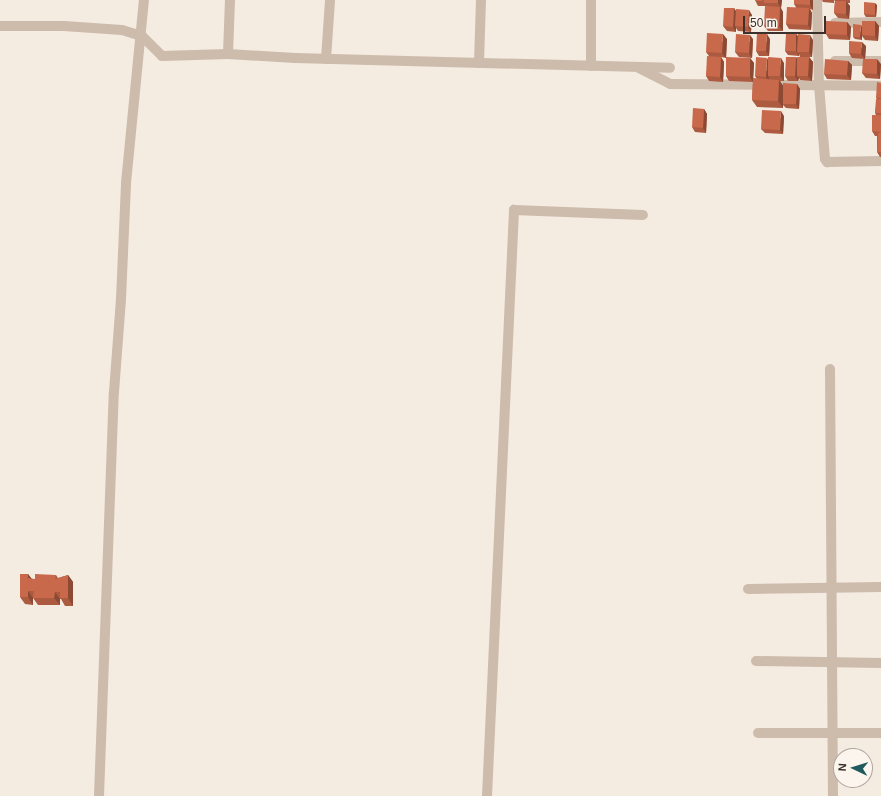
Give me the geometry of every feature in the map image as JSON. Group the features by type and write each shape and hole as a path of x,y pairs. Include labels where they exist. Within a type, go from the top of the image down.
{"street":[{"path":"99,796 114,392 121,299 126,183 142,36 144,0"},
{"path":"228,54 230,0"},
{"path":"326,59 330,0"},
{"path":"479,63 481,0"},
{"path":"591,66 592,0"},
{"path":"817,0 819,85 826,161 881,161"},
{"path":"818,23 881,22"},
{"path":"0,26 64,26 122,30 142,36 162,56 228,54 326,59 670,68"},
{"path":"819,61 881,61"},
{"path":"636,67 670,84 881,86"},
{"path":"487,796 514,210 643,215"},
{"path":"830,369 833,796"},
{"path":"748,589 831,586 881,587"},
{"path":"756,661 881,663"},
{"path":"758,733 881,734"}],"building":[{"path":"764,0 778,0 778,3 764,3"},
{"path":"794,0 810,0 810,5 794,4"},
{"path":"835,1 846,1 846,14 834,13"},
{"path":"864,2 875,3 875,15 864,14"},
{"path":"765,6 780,7 779,26 764,26"},
{"path":"787,7 809,8 808,25 786,24"},
{"path":"724,8 734,8 733,27 723,26"},
{"path":"736,9 749,10 748,27 735,26"},
{"path":"826,21 847,22 847,35 826,34"},
{"path":"862,21 875,21 875,36 862,35"},
{"path":"853,24 861,25 860,37 853,37"},
{"path":"707,33 723,34 722,53 706,52"},
{"path":"736,34 750,35 749,53 735,52"},
{"path":"757,34 767,34 766,51 756,51"},
{"path":"786,34 796,34 796,51 785,51"},
{"path":"798,34 810,35 809,52 797,52"},
{"path":"849,41 862,42 861,54 849,53"},
{"path":"707,56 721,57 720,77 706,76"},
{"path":"726,57 750,58 750,77 726,76"},
{"path":"756,57 767,58 766,77 755,76"},
{"path":"768,57 781,58 780,76 768,76"},
{"path":"786,57 796,57 795,76 785,76"},
{"path":"797,57 809,57 808,76 797,76"},
{"path":"825,59 848,61 847,75 824,74"},
{"path":"863,59 877,59 877,74 862,73"},
{"path":"753,78 779,80 778,101 752,100"},
{"path":"877,82 881,83 881,98 876,98"},
{"path":"783,83 797,84 796,104 783,104"},
{"path":"876,99 881,99 881,113 875,113"},
{"path":"693,108 704,109 703,128 692,127"},
{"path":"762,110 781,111 780,130 761,129"},
{"path":"872,115 881,115 881,132 872,131"},
{"path":"878,133 881,133 881,152 877,152"},
{"path":"20,574 28,574 28,578 35,579 35,574 56,575 55,579 68,575 68,598 60,598 60,592 55,592 54,598 33,598 34,591 28,591 28,597 20,597"}]}
